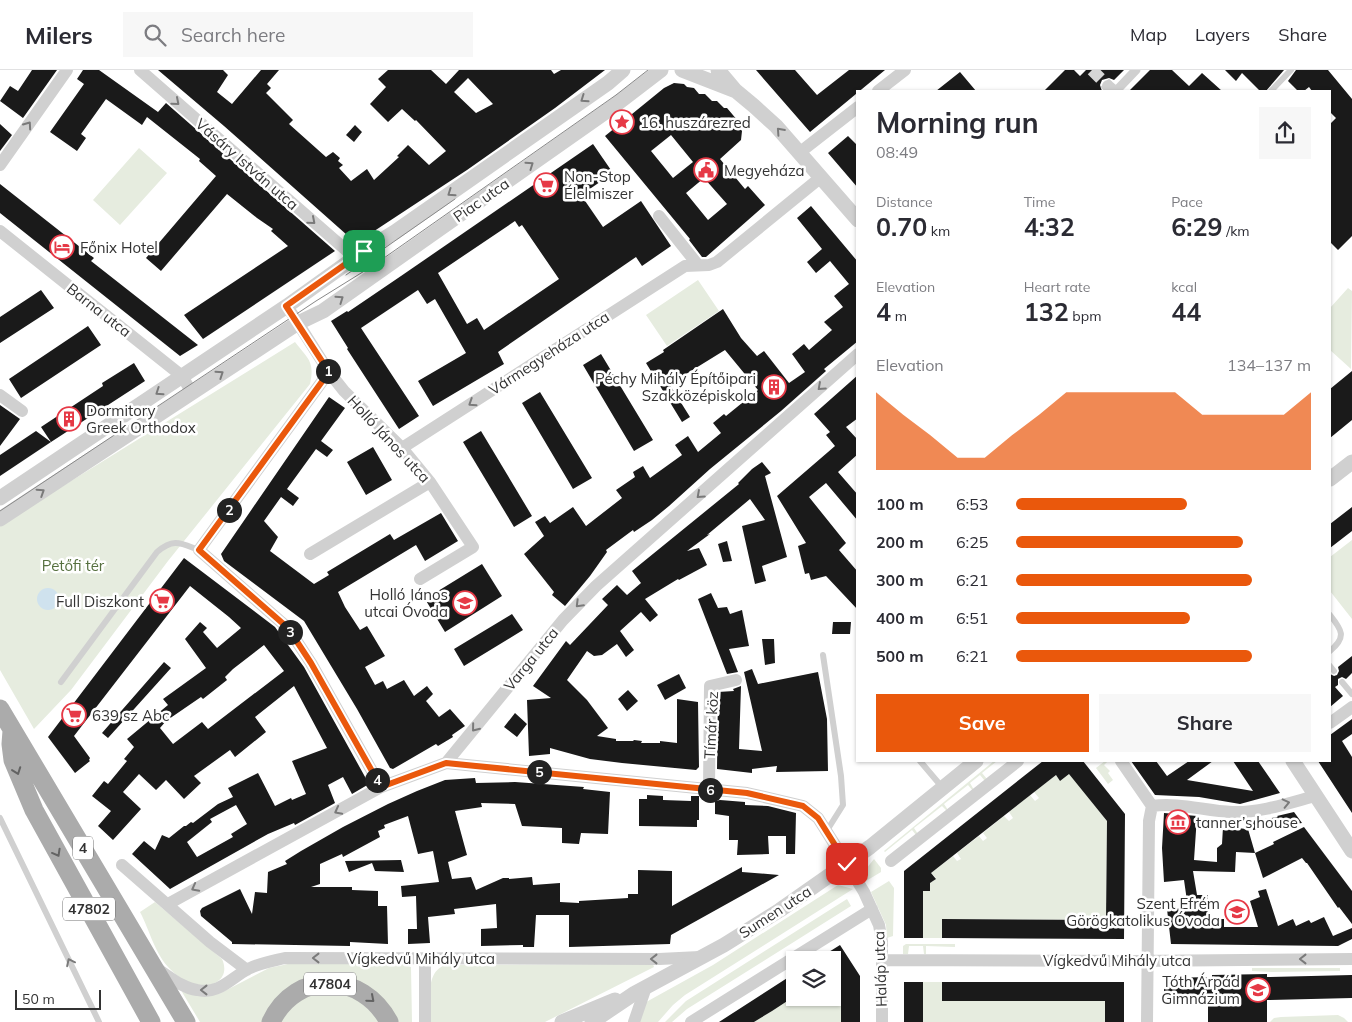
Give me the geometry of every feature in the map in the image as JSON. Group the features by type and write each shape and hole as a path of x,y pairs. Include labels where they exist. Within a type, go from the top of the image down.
{"main road":[{"name":"4","path":"0,709 6,733 153,966 186,1022"},
{"name":"47802","path":"6,733 11,744 13,760 34,810 148,1015"},
{"name":"47804","path":"271,1022 278,1010 292,996 307,988 327,984 339,984 360,990 380,1007 389,1022"}],"street":[{"path":"0,165 67,70"},
{"name":"Vásáry István utca","path":"140,70 354,257"},
{"path":"620,101 626,84 623,70"},
{"name":"Piac utca","path":"286,306 354,257 395,232 608,83 623,70"},
{"name":"Piac utca","path":"298,323 331,306 661,70"},
{"path":"682,70 736,91"},
{"path":"718,70 736,91 776,126 856,218"},
{"path":"879,90 905,70"},
{"path":"1112,89 1136,70"},
{"path":"799,153 856,109"},
{"name":"Vármegyeháza utca","path":"402,448 685,266 709,265 717,262 820,178"},
{"path":"659,216 698,265"},
{"name":"Barna utca","path":"0,231 182,376 192,393"},
{"path":"0,498 286,306"},
{"name":"Holló János utca","path":"286,306 329,372 344,391 402,448 430,482 473,547 420,579"},
{"path":"0,519 298,323"},
{"name":"Varga utca","path":"446,763 563,620 596,586 856,356"},
{"path":"329,372 199,550 288,628 311,663 381,787"},
{"path":"0,395 22,411"},
{"path":"1331,478 1352,462"},
{"path":"310,554 430,482"},
{"name":"Tímár köz","path":"708,790 710,686 736,680"},
{"path":"1331,722 1352,707"},
{"name":"Sumen utca","path":"592,1022 641,990 702,957 780,910 847,864 975,762"},
{"path":"891,861 1017,762"},
{"path":"1122,762 1152,806 1149,821 1147,1022"},
{"path":"1293,762 1352,851"},
{"path":"168,904 381,787 446,763"},
{"name":"Haláp utca","path":"446,763 747,793 803,806 818,818 872,909 882,937 882,1022"},
{"path":"1152,806 1189,806 1225,812 1241,812 1315,796"},
{"path":"122,865 210,942 247,970"},
{"path":"692,1022 872,909"},
{"name":"Vígkedvű Mihály utca","path":"153,966 184,985 202,991 219,989 247,970 264,963 285,958 659,959 702,957"},
{"path":"425,958 425,1022"},
{"name":"Vígkedvű Mihály utca","path":"882,960 1352,959"},
{"path":"634,1022 641,990"},
{"name":"Sumen utca","path":"562,1022 641,990"}],"lane":[{"path":"1273,90 1291,70"},
{"path":"61,682 156,552 167,544 180,543 199,550"},
{"path":"1331,616 1339,626 1341,635 1338,644 1331,650"},
{"path":"823,655 841,776 843,806 826,832"},
{"path":"1342,682 1352,694"},
{"path":"921,762 942,788"},
{"path":"0,818 99,1022"}],"green space":[{"path":"139,148 167,173 120,225 93,200"},
{"path":"698,280 719,311 667,346 646,315"},
{"path":"1348,288 1352,291 1351,369 1331,351 1331,307"},
{"name":"Petőfi tér","path":"295,342 311,365 310,384 168,561 71,690 34,729 0,670 0,525"},
{"path":"1352,540 1352,619 1331,592 1331,556"},
{"path":"993,762 996,762 982,773 987,779 985,781 980,775 970,783 973,791 968,785 944,804 947,811 942,806 914,828 918,834 916,835 912,830 884,851"},
{"path":"1104,762 1107,762 1104,765 1110,771 1108,773 1113,780 1108,784 1096,768"},
{"path":"1065,768 1107,821 1106,903 1124,904 1124,920 943,919 942,938 923,938 923,891 930,891 923,880 932,882 936,878 931,873 953,856 957,861 961,859 957,853 979,836 983,841 987,838 983,833 1004,816 1009,821 1013,818 1009,812 1030,795 1035,801 1039,798 1034,792 1056,775 1060,781"},
{"path":"874,859 881,868 881,872 866,881 866,869"},
{"path":"889,881 894,888 893,936 887,938 886,925 871,892"},
{"path":"838,885 853,889 685,995 658,1022 639,1022 645,1003 713,965"},
{"path":"847,899 851,906 687,1009 672,1022 665,1022 686,1001"},
{"path":"155,902 222,959 224,972 218,981 201,986 194,985 179,977 165,964 140,912"},
{"path":"906,944 955,944 955,947 926,946 926,954 924,954 923,946 909,946 908,954 903,954 903,946"},
{"path":"288,964 405,964 411,967 412,1022 394,1022 332,978 265,1022 200,1022 182,992 219,994 269,968"},
{"path":"653,964 654,967 545,1022 431,1022 431,982 438,969 445,965"},
{"path":"1252,968 1340,968 1340,971 1272,972 1252,971"},
{"path":"923,982 942,982 942,1001 1124,1001 1124,1015 1105,1022 923,1022"},
{"path":"311,992 349,992 383,1022 277,1022 282,1014"},
{"path":"786,1002 786,1006 841,1006 841,1022 754,1022"},
{"path":"1338,1015 1348,1022 1270,1022 1274,1018 1281,1017"}],"water":[{"path":"48,588 56,591 59,599 56,607 48,610 40,607 37,599 40,591"}],"building":[{"path":"32,70 57,70 23,118 0,101 10,86 18,91"},
{"path":"83,70 99,70 158,112 166,103 335,251 203,339 184,315 288,246 271,231 273,229 227,194 161,271 146,258 216,176 199,161 200,159 147,117 142,125 106,99 81,134 86,138 77,151 50,132 84,84 77,79"},
{"path":"158,70 223,70 228,75 217,92 232,104 261,70 279,70 267,84 271,88 266,93 293,120 289,124 326,157 333,152 340,158 338,161 343,165 339,168 351,181 367,169 374,180 399,157 397,156 408,145 429,165 446,151 416,120 402,109 388,122 370,104 386,87 378,79 388,70 431,70 446,84 459,70 551,70 554,74 561,70 605,70 467,170 356,243","holes":["468,78 493,104 476,113 454,92"]},
{"path":"756,70 795,70 817,95 849,70 885,70 861,90 856,90 856,94 810,132"},
{"path":"1065,70 1074,70 1080,76 1086,70 1124,70 1114,80 1109,78 1102,80 1100,85 1102,90 1045,90"},
{"path":"1150,70 1172,70 1189,86 1202,73 1221,90 1130,90"},
{"path":"1225,70 1284,70 1267,90 1259,90 1242,73 1236,81"},
{"path":"1296,70 1328,70 1352,99 1352,236 1338,250 1331,243 1331,123 1336,118 1331,113 1331,90 1311,90 1309,87 1305,90 1297,90 1288,81"},
{"path":"960,72 975,90 937,90"},
{"name":"Megyeháza","path":"674,83 684,84 687,87 694,88 699,94 705,94 712,101 717,101 724,108 727,108 738,121 737,125 742,131 741,140 720,159 745,189 748,186 765,205 706,257 702,257 690,239 605,136 664,88","holes":["671,135 693,162 673,178 651,151","704,178 727,204 708,220 686,193"]},
{"path":"0,124 12,135 0,151"},
{"path":"355,125 362,132 354,142 346,135"},
{"path":"848,136 856,144 856,186 828,153"},
{"path":"593,144 613,173 581,195 603,227 641,201 671,246 642,266 636,257 498,352 504,364 433,406 418,381 466,353 435,299 427,304 418,290 361,328 419,416 399,429 331,321 348,312","holes":["515,221 519,227 522,225 559,279 484,330 477,318 467,324 438,273"]},
{"path":"0,184 94,258 91,261 198,345 180,356 0,213"},
{"path":"811,206 856,260 856,343 824,369 826,371 781,411 710,469 669,506 652,520 634,532 633,530 606,550 607,552 590,576 565,606 552,595 554,592 524,554 544,536 535,522 545,516 550,523 573,507 586,526 622,498 616,490 635,477 633,472 643,466 650,478 682,455 675,445 688,436 698,452 721,433 713,423 724,414 726,416 758,390 725,350 678,379 676,377 668,382 690,417 682,422 646,363 723,309 741,338 757,356 764,351 789,383 805,372 792,354 804,344 809,350 832,330 824,322 843,307 834,296 849,284 830,261 816,273 807,262 822,249 797,218"},
{"path":"41,290 54,308 0,343 0,317"},
{"path":"88,326 101,345 21,398 9,379"},
{"path":"601,354 653,440 634,451 583,365"},
{"name":"Dormitory Greek Orthodox","path":"134,363 145,381 51,442 41,427 103,386 102,383"},
{"path":"1352,371 1352,420 1331,437 1331,388"},
{"path":"856,377 856,420 846,427 856,438 856,456 838,472 856,493 856,519 826,483 809,497 846,543 839,550 856,570 856,608 826,576 811,580 809,573 805,574 798,546 806,543 777,496 835,446 826,435 830,432 814,414"},
{"path":"540,392 592,478 573,489 522,403"},
{"path":"329,397 345,408 321,441 333,450 327,457 316,449 287,489 299,498 293,506 281,497 264,521 278,537 270,551 314,584 329,575 327,572 390,534 394,540 441,513 458,541 425,561 416,545 338,592 360,630 367,626 385,656 365,667 375,685 383,681 387,689 404,680 414,696 427,686 433,694 426,701 439,717 450,709 465,726 452,735 453,737 438,746 436,744 393,769 390,768 304,621 224,561 221,554"},
{"path":"0,405 20,419 0,446"},
{"path":"36,431 51,442 0,476 0,455"},
{"path":"481,431 532,516 514,527 463,442"},
{"path":"373,447 392,480 366,495 347,462"},
{"path":"762,462 771,473 765,476 787,557 762,566 766,581 755,584 742,526 765,520 750,499 707,535 710,534 687,551 699,548 707,565 678,579 645,599 658,615 650,622 641,612 620,631 634,650 626,657 617,644 602,655 594,656 587,651 567,680 587,700 608,728 597,736 616,739 616,741 634,740 642,741 641,743 660,743 660,741 677,743 677,699 698,702 699,767 696,770 590,759 550,748 550,754 529,756 527,700 551,698 533,686 566,641 570,645 608,605 602,599 617,585 627,595 641,583 632,571 739,484 752,469"},
{"path":"1352,507 1352,531 1331,547 1331,523"},
{"path":"727,541 732,561 723,562 718,544"},
{"path":"184,558 275,627 304,667 369,784 352,794 343,777 328,785 335,803 295,825 294,823 268,834 170,889 132,854 144,841 155,850 162,835 169,838 184,826 191,822 193,823 218,804 233,797 228,788 258,773 275,806 291,798 292,800 306,794 292,761 327,748 294,686 255,717 266,732 235,757 230,750 194,776 201,783 184,799 166,780 156,790 139,774 123,792 141,809 113,840 98,826 111,811 92,796 104,781 108,784 127,761 124,759 134,747 127,739 168,705 163,699 206,668 185,639 200,622 207,628 203,632 217,648 241,628 190,586 74,736 90,758 90,761 75,773 48,737","holes":["264,645 284,671 208,729 202,722 173,744 160,728 166,721 201,697 203,699 227,680 225,677 233,669","236,805 247,824 231,834 233,837 197,857 187,842 212,822 210,819"]},
{"path":"482,564 502,596 445,632 425,599"},
{"path":"711,593 718,608 727,607 730,614 742,610 749,646 729,649 738,672 727,674 698,599"},
{"path":"512,614 523,630 464,666 454,649"},
{"path":"833,622 851,622 850,634 832,634"},
{"path":"762,639 774,639 775,663 765,665"},
{"path":"1352,656 1352,673 1346,679 1342,677 1338,679 1338,685 1335,687 1343,696 1331,706 1331,674 1337,675 1338,667"},
{"path":"164,662 171,668 108,738 102,733"},
{"path":"752,669 758,684 818,672 827,719 828,771 776,772 777,766 752,769 752,773 717,769 718,692 734,691 733,689 741,686 739,749 762,751 744,672"},
{"path":"679,674 686,688 665,700 657,685"},
{"path":"628,690 638,701 627,711 618,699"},
{"path":"515,713 527,724 517,737 504,727"},
{"path":"1352,719 1352,734 1342,741 1352,757 1352,813 1319,762 1331,762 1331,734"},
{"path":"1042,762 1084,762 1125,814 1124,939 942,938 942,919 1106,920 1107,821 1069,774 1060,781 1056,775 931,873 936,879 930,883 930,891 923,891 923,938 904,938 904,871"},
{"path":"1132,762 1157,762 1167,776 1188,762 1212,762 1187,780 1253,791 1234,762 1259,762 1280,793 1240,804 1199,797 1155,795"},
{"path":"475,778 476,783 515,782 584,787 583,789 610,792 608,834 581,833 579,844 562,843 562,828 522,826 515,804 481,803 482,807 455,811 467,855 448,862 452,879 471,877 476,890 503,878 532,877 533,885 560,883 560,902 579,903 579,901 628,898 628,894 638,894 638,870 672,871 672,906 742,867 742,872 779,875 671,935 670,944 569,947 569,915 536,915 534,947 523,947 523,945 481,946 481,929 497,928 496,904 454,909 455,914 428,917 430,943 408,944 408,929 417,929 416,896 402,897 401,886 439,882 433,851 418,854 408,816 384,825 385,828 378,831 380,837 343,857 342,854 320,864 320,884 311,887 352,887 352,890 378,891 378,906 387,906 388,944 350,942 350,946 232,944 201,916 200,911 202,908 240,889 252,914 255,892 267,893 268,872 287,864 285,861 301,851 343,827 417,791 445,780"},
{"path":"647,795 663,796 663,800 691,801 691,796 699,796 699,820 697,820 697,827 639,826 639,799 647,799"},
{"path":"715,801 745,802 745,805 768,806 796,813 795,854 786,854 786,836 768,836 769,854 737,855 738,840 729,840 729,816 715,814"},
{"path":"1294,812 1302,823 1253,830 1251,821 1278,817"},
{"path":"1164,813 1197,816 1194,860 1217,862 1217,848 1222,844 1223,827 1248,829 1255,853 1236,852 1235,872 1193,871 1197,895 1208,895 1208,919 1224,919 1224,927 1258,927 1250,901 1260,897 1258,891 1266,889 1278,926 1293,919 1296,926 1309,920 1311,923 1324,917 1333,936 1352,928 1352,939 1338,946 1171,944 1167,909 1188,908 1184,880 1164,882 1162,848"},
{"path":"1304,827 1352,891 1352,924 1302,858 1263,878 1255,853"},
{"path":"401,860 404,872 375,871 372,863 349,872 345,861"},
{"path":"840,945 860,976 860,1022 841,1022 841,951 830,951"},
{"name":"Tóth Árpád Gimnázium","path":"1267,974 1267,977 1352,975 1352,998 1267,1000 1267,1022 1208,1022 1208,1000 1164,1001 1164,978"},
{"path":"786,979 786,1002 772,1011 754,1022 719,1022"},
{"path":"904,982 923,982 923,1022 904,1022"},
{"path":"942,982 1124,982 1124,1022 1105,1022 1105,1001 942,1001"}],"tunnel":[{"path":"1092,70 1108,86"}],"tram line":[{"path":"0,511 316,301 374,265 616,95 648,70"},
{"path":"346,275 455,199"}],"place":[{"name":"16. huszárezred","path":"622,122"},
{"name":"Megyeháza","path":"706,170"},
{"name":"Non-Stop Élelmiszer","path":"546,185"},
{"name":"Főnix Hotel","path":"62,247"},
{"name":"Péchy Mihály Építőipari Szakközépiskola","path":"774,387"},
{"name":"Dormitory Greek Orthodox","path":"69,419"},
{"name":"Full Diszkont","path":"162,601"},
{"name":"Holló János utcai Óvoda","path":"465,603"},
{"name":"639 sz Abc","path":"74,715"},
{"name":"tanner’s house","path":"1178,822"},
{"name":"Szent Efrém Görögkatolikus Óvoda","path":"1237,912"},
{"name":"Tóth Árpád Gimnázium","path":"1258,990"}],"route":[{"path":"364,251 286,306 329,372 199,550 288,628 311,663 381,787 446,763 747,793 803,806 818,818 847,864"}]}
